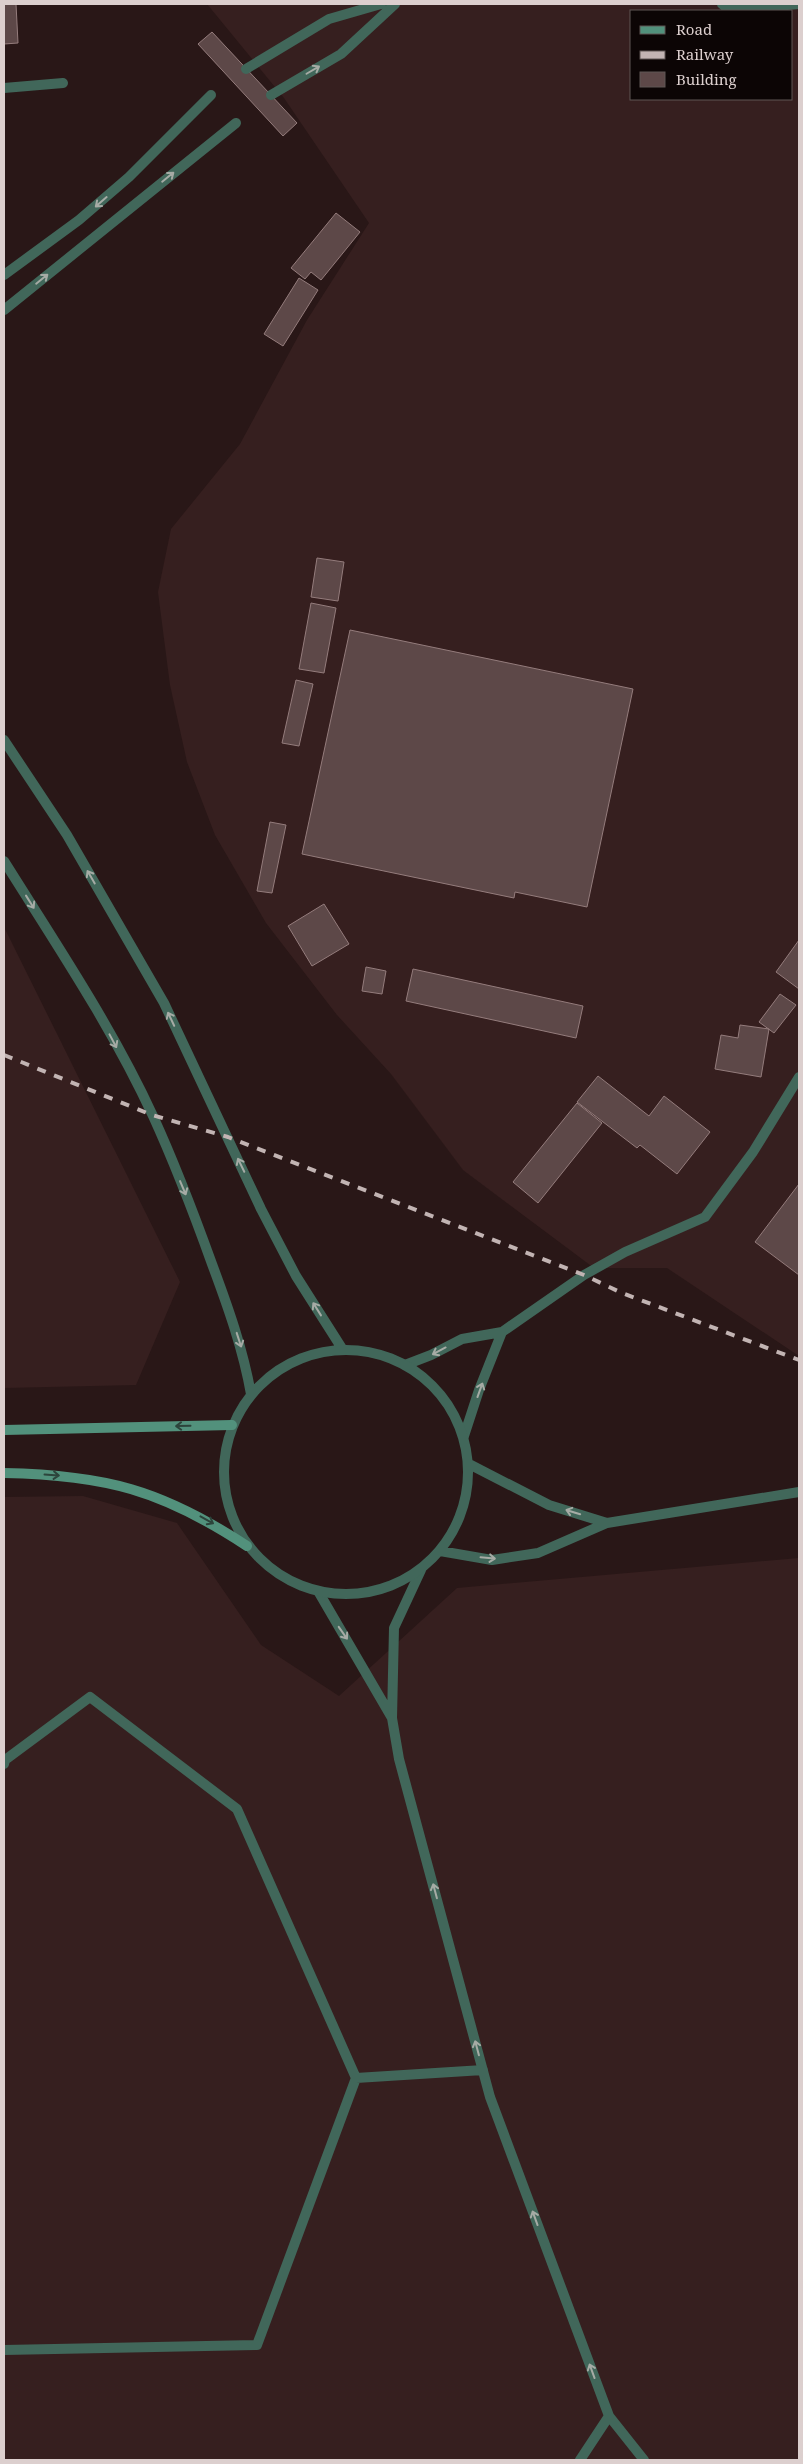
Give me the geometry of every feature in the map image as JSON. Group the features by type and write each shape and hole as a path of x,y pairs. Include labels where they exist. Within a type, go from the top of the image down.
{"main road":[{"path":"4,1430 232,1425"},
{"path":"4,1473 80,1477 124,1486 168,1501 209,1521 247,1546"}],"street":[{"path":"246,69 329,19 381,4"},
{"path":"270,95 341,54 395,4"},
{"path":"722,4 729,10 799,4"},
{"path":"4,88 63,83"},
{"path":"4,275 79,220 128,177 212,95"},
{"path":"4,310 236,123"},
{"path":"4,740 67,835 164,1003 296,1276 343,1350"},
{"path":"4,861 109,1033 152,1114 193,1211 233,1322 245,1357 251,1394"},
{"path":"405,1365 431,1355 462,1338 502,1332 584,1275 625,1252 705,1217 752,1152 799,1077"},
{"path":"464,1436 479,1390 502,1332"},
{"path":"343,1350 372,1353 405,1365 431,1383 446,1401 464,1436 469,1464 468,1488 463,1510 454,1532 440,1551 421,1570 397,1584 372,1592 345,1595 318,1591 291,1582 267,1567 247,1546 232,1519 224,1488 224,1456 232,1425 251,1394 278,1370 309,1356 343,1350"},
{"path":"469,1464 549,1505 608,1523"},
{"path":"440,1551 492,1560 538,1553 608,1523 799,1492"},
{"path":"421,1570 394,1628 392,1718 399,1759 490,2097 609,2416 644,2460"},
{"path":"318,1591 392,1718"},
{"path":"4,1764 5,1760 90,1697 237,1809 356,2078 257,2345 4,2350"},
{"path":"356,2078 483,2070"},
{"path":"580,2460 609,2416"}],"shaded area":[{"path":"207,4 799,4 799,1356 667,1268 594,1268 463,1170 391,1074 337,1015 266,923 215,835 187,762 170,685 158,592 171,529 240,444 307,320 369,223 284,98"},
{"path":"4,927 180,1282 136,1385 4,1388"},
{"path":"83,1496 177,1523 261,1645 339,1696 457,1588 799,1558 799,2460 4,2460 4,1497"}],"building":[{"path":"4,4 16,4 18,43 4,44"},
{"path":"212,32 297,123 283,136 198,44"},
{"path":"336,213 360,232 321,280 311,272 305,279 291,268"},
{"path":"299,278 318,290 283,346 264,334"},
{"path":"317,558 344,562 338,601 311,597"},
{"path":"311,603 336,608 324,673 299,669"},
{"path":"350,630 633,689 587,907 515,892 514,898 302,854"},
{"path":"296,680 313,684 299,746 282,743"},
{"path":"270,822 286,825 272,893 257,891"},
{"path":"324,904 349,944 312,966 288,926"},
{"path":"799,940 799,989 776,972"},
{"path":"366,967 386,971 382,994 362,991"},
{"path":"413,969 583,1006 576,1038 406,1001"},
{"path":"780,994 796,1005 774,1033 759,1022"},
{"path":"740,1025 769,1029 761,1077 715,1069 721,1035 738,1038"},
{"path":"598,1076 649,1116 664,1096 710,1132 677,1174 640,1145 637,1148 577,1102"},
{"path":"577,1103 602,1123 538,1203 513,1182"},
{"path":"799,1184 799,1275 755,1242"}],"railway":[{"path":"4,1055 152,1115 228,1137 584,1275 622,1293 799,1360"}]}
